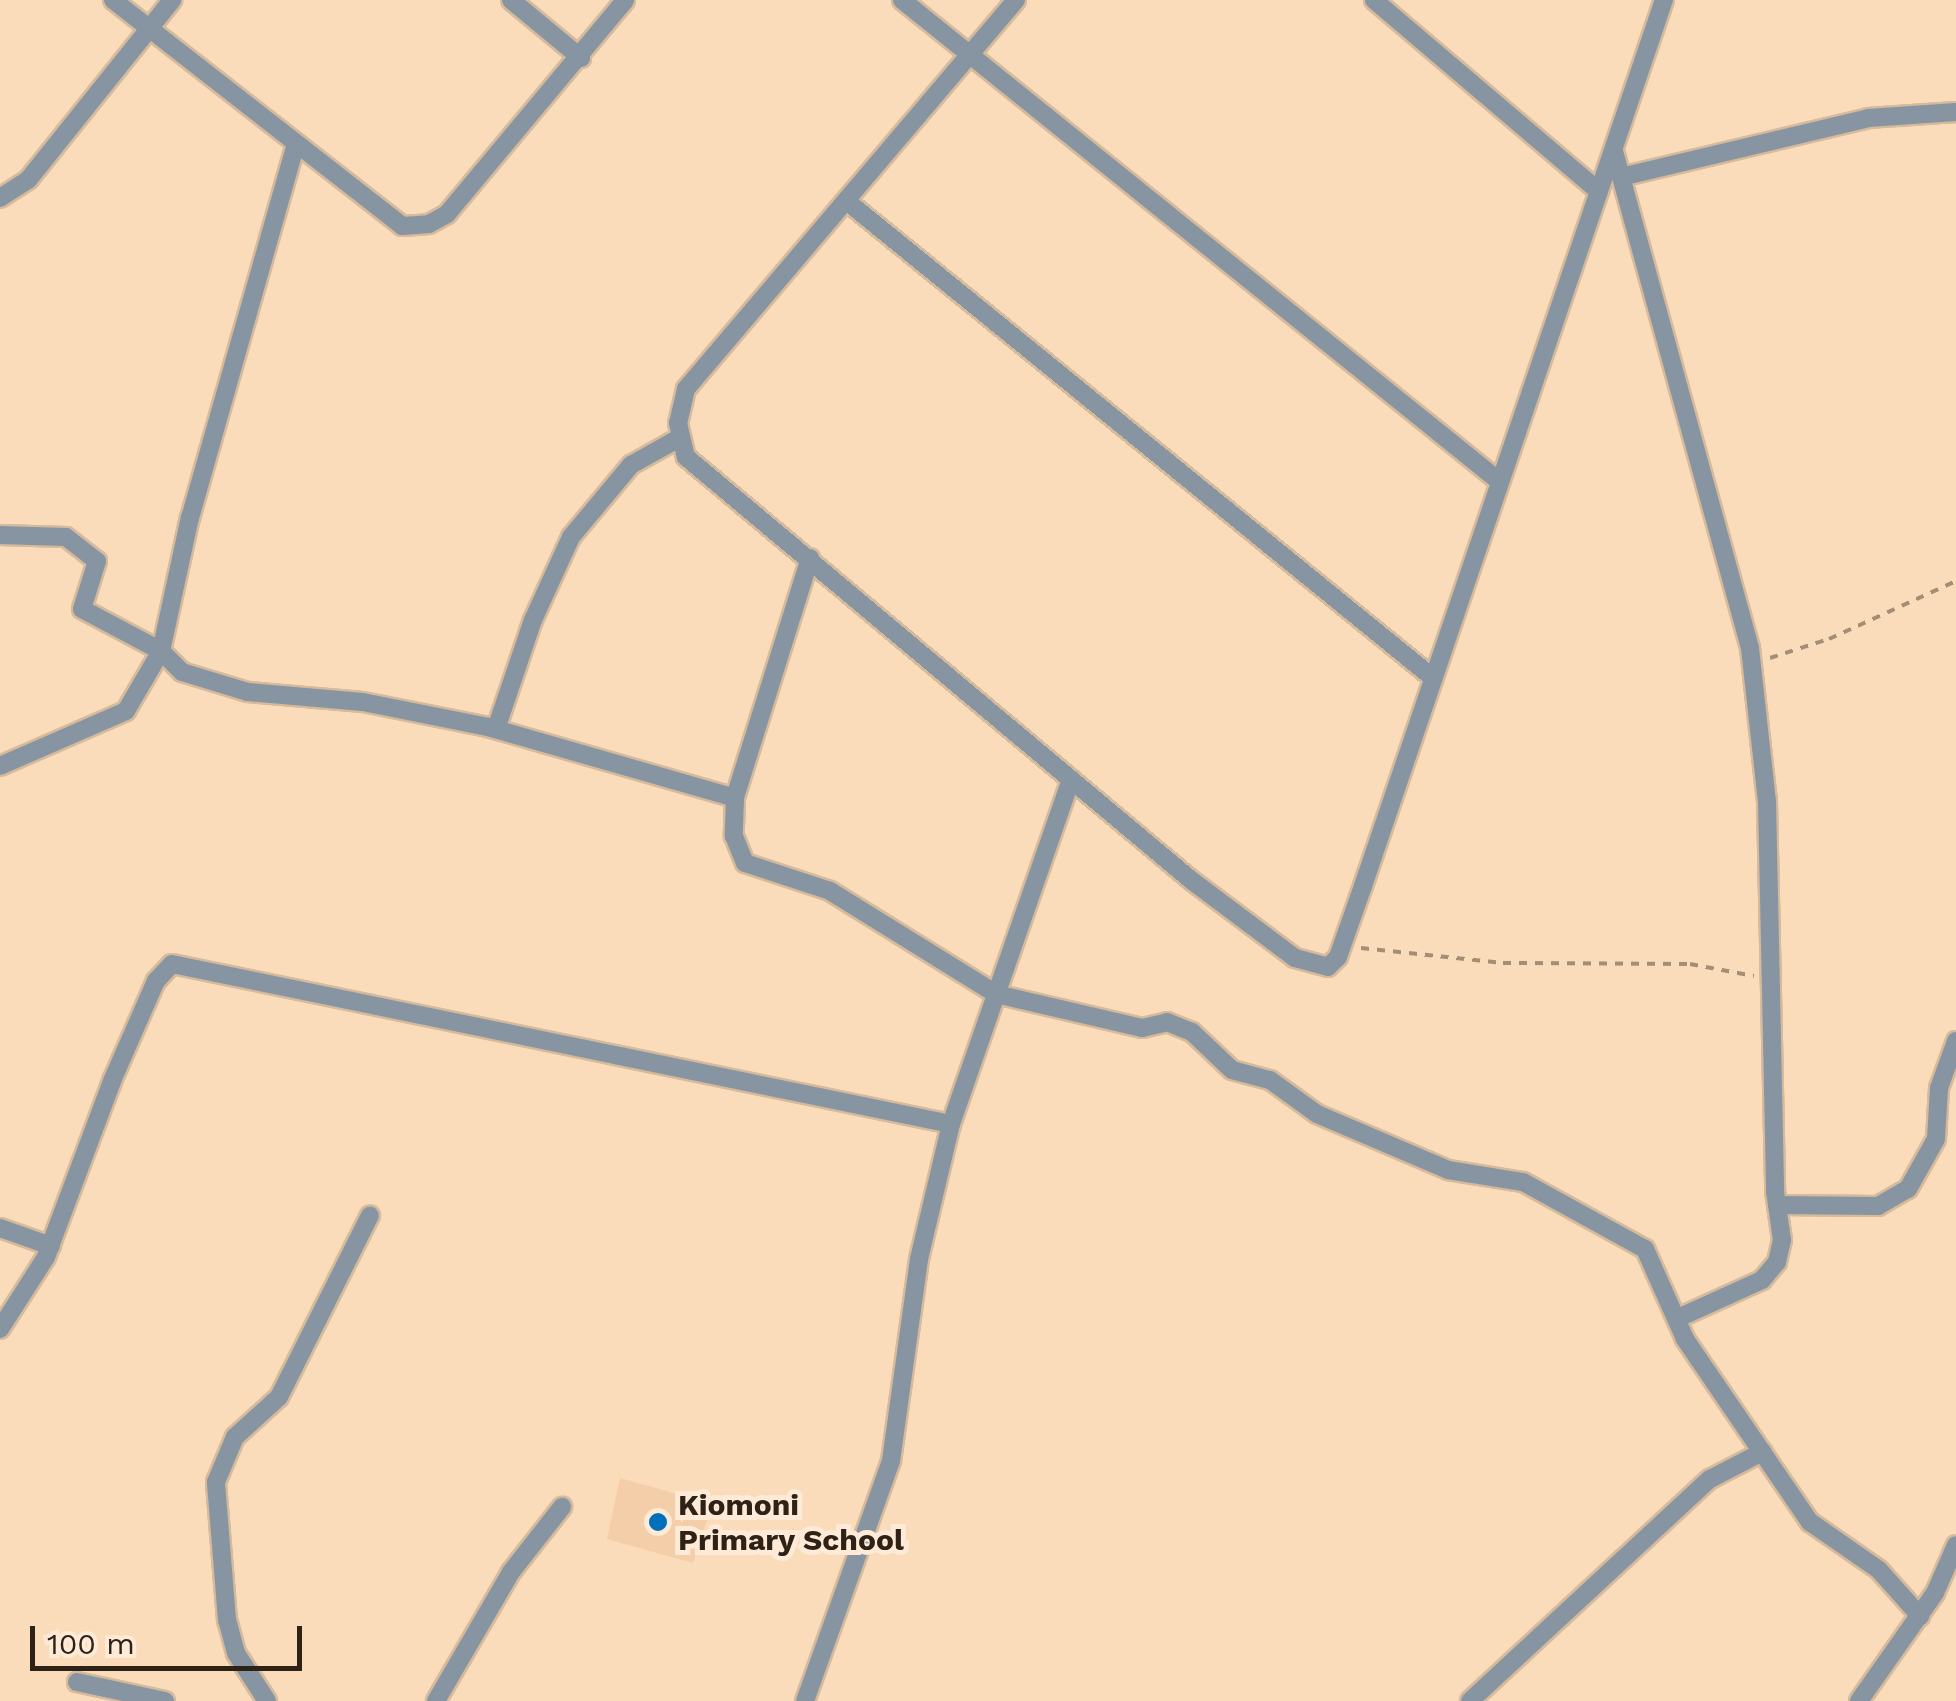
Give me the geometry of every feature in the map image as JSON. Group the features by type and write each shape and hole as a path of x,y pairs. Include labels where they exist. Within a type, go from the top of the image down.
{"street":[{"path":"113,0 295,147 402,226 428,224 447,214 581,58 625,0"},
{"path":"0,198 28,180 172,0"},
{"path":"511,0 581,58"},
{"path":"902,0 1499,481"},
{"path":"1016,0 849,203 686,389 682,436 686,457 1071,779 1295,958 1328,968 1342,944 1664,0"},
{"path":"1374,0 1597,190"},
{"path":"1621,178 1868,118 1956,112"},
{"path":"0,766 126,712 161,651 190,517 295,147"},
{"path":"1614,150 1752,664 1768,801 1777,1205 1782,1240 1777,1262 1762,1280 1676,1319"},
{"path":"849,203 1433,678"},
{"path":"496,729 532,620 571,537 630,465 682,436"},
{"path":"0,536 66,537 97,561 82,608 161,651 182,672 248,692 364,702 496,729 736,798"},
{"path":"810,558 736,798 734,836 745,863 830,891 996,994 1142,1028 1167,1022 1192,1032 1232,1070 1270,1080 1318,1114 1448,1170 1523,1182 1556,1197 1608,1233 1645,1249 1676,1319 1810,1522 1880,1570 1920,1616"},
{"path":"805,1701 891,1462 919,1259 951,1124 1071,779"},
{"path":"0,1329 50,1246 127,1048 156,981 172,964 951,1124"},
{"path":"1777,1205 1878,1206 1908,1188 1936,1139 1939,1088 1956,1041"},
{"path":"267,1701 236,1653 227,1620 216,1482 235,1437 279,1397 370,1216"},
{"path":"0,1228 50,1246"},
{"path":"1470,1701 1710,1479 1762,1452"},
{"path":"436,1701 511,1572 562,1507"},
{"path":"1858,1701 1920,1616 1956,1545"},
{"path":"77,1682 164,1701"}],"path":[{"path":"1752,664 1829,639 1956,580"},
{"path":"1342,944 1503,962 1690,964 1772,980"}],"shaded area":[{"name":"Kiomoni Primary School","path":"620,1478 712,1504 693,1563 607,1539"}],"place":[{"name":"Kiomoni Primary School","path":"658,1522"}]}
